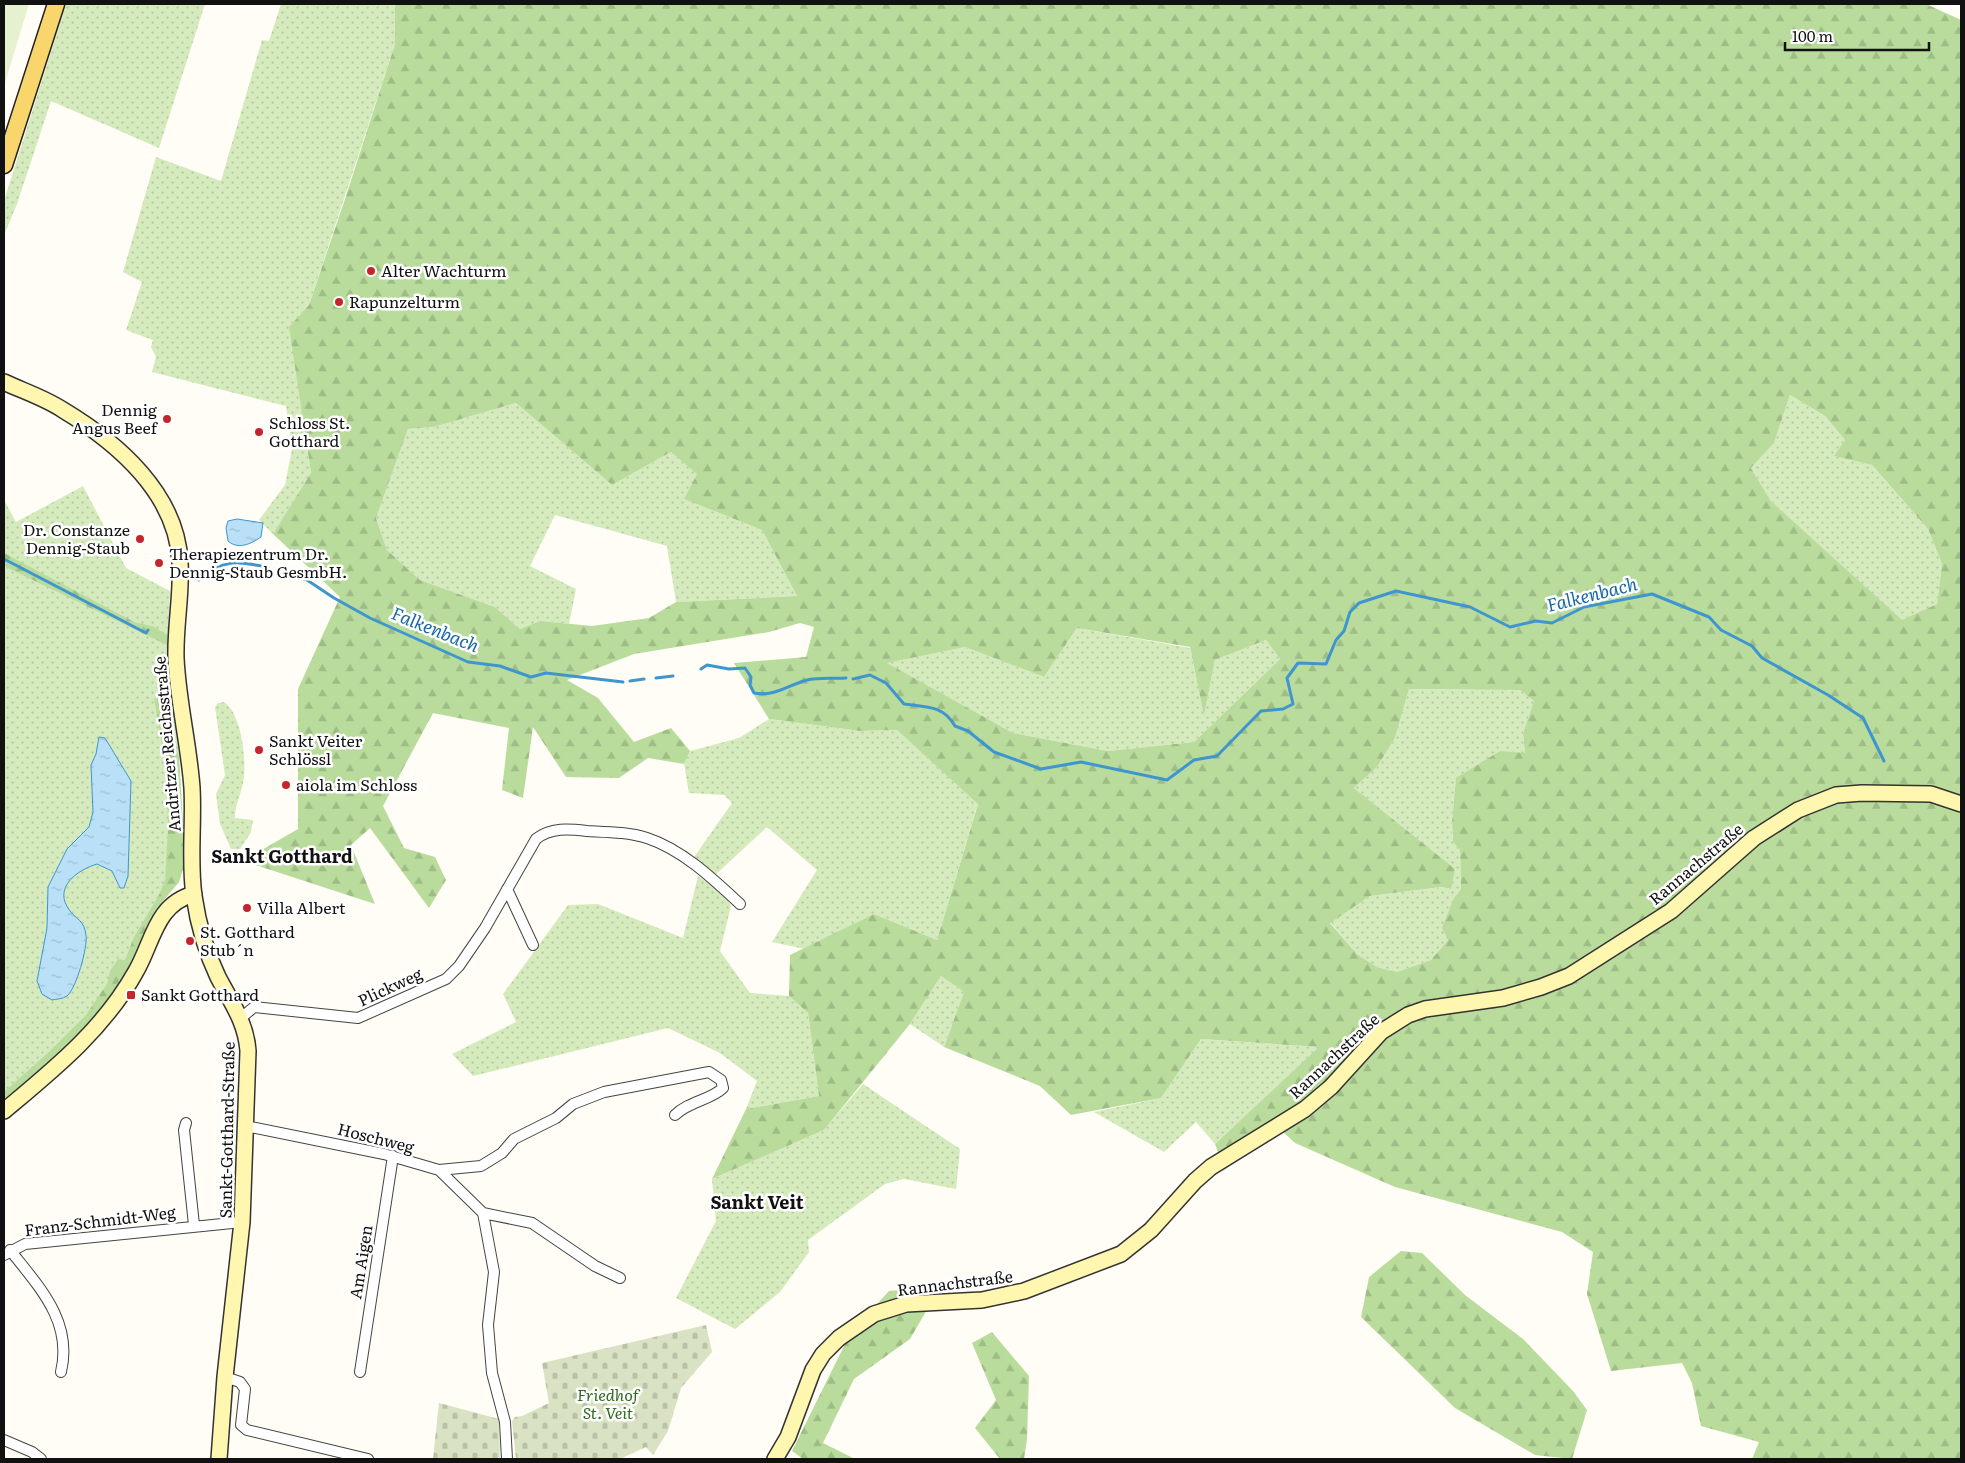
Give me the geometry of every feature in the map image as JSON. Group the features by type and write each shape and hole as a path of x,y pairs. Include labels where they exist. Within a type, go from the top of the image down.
{"main road":[{"path":"4,165 56,4"}],"street":[{"name":"Andritzer Reichsstraße","path":"4,382 61,408 107,442 150,484 164,503 175,532 180,560 176,657 191,770 194,894"},
{"name":"Rannachstraße","path":"775,1459 788,1437 813,1370 823,1354 839,1338 874,1314 906,1304 982,1300 1024,1291 1121,1254 1151,1230 1195,1181 1211,1167 1305,1109 1331,1087 1381,1032 1408,1015 1425,1009 1503,998 1541,987 1568,976 1671,911 1754,838 1798,810 1836,795 1862,793 1931,794 1961,804"},
{"name":"Plickweg","path":"241,1018 254,1007 358,1018 446,979 453,974 477,940 536,839 544,832 570,829 633,835 659,843 672,849 716,882 740,904"},
{"path":"507,888 533,945"},
{"name":"Sankt-Gotthard-Straße","path":"194,894 209,955 241,1018 248,1051 242,1222 218,1459"},
{"path":"4,1111 66,1060 108,1013 136,972 167,908 178,899 194,894"},
{"path":"439,1170 481,1166 502,1153 514,1139 556,1118 573,1104 604,1092 709,1072 721,1080 723,1088 718,1092 692,1103 675,1115"},
{"name":"Franz-Schmidt-Weg","path":"186,1123 184,1130 194,1225"},
{"name":"Hoschweg","path":"246,1126 393,1156 439,1170 483,1213"},
{"name":"Am Aigen","path":"360,1372 393,1156"},
{"path":"507,1459 505,1422 492,1373 490,1354 488,1325 494,1272 483,1213 532,1223 595,1266 620,1278"},
{"name":"Franz-Schmidt-Weg","path":"61,1372 65,1354 60,1327 51,1303 7,1252 25,1244 194,1225 242,1222"},
{"path":"225,1377 240,1382 245,1389 241,1425 247,1430 368,1459"},
{"path":"4,1440 32,1452 41,1459"}],"green space":[{"path":"4,4 29,4 4,86"},
{"path":"66,4 205,4 159,148 51,101 17,204 4,235 4,201"},
{"path":"281,4 395,4 395,44 309,305 290,327 311,474 273,534 259,520 285,485 292,449 286,406 152,372 156,357 151,347 153,340 126,330 142,282 123,272 156,157 221,181 262,40 269,41"},
{"path":"395,4 1926,4 1961,20 1961,1459 1752,1459 1759,1442 1701,1426 1692,1383 1682,1363 1611,1371 1587,1294 1593,1252 1562,1232 1395,1187 1295,1143 1282,1131 1248,1152 1224,1170 1215,1144 1319,1047 1201,1039 1161,1098 1071,1115 1040,1086 944,1047 964,992 941,976 910,1024 824,1130 712,1179 746,1109 819,1096 808,1013 789,996 790,955 874,914 937,940 978,804 897,730 860,731 769,719 734,663 806,657 814,627 800,623 769,632 634,654 567,680 598,698 634,742 671,728 690,751 684,764 648,758 619,778 566,777 533,727 523,798 502,790 509,728 433,713 383,806 404,848 435,857 446,880 429,908 370,828 351,845 375,904 243,861 298,829 298,689 340,597 273,534 311,473 289,327 309,305 395,44","holes":["1790,395 1825,416 1845,440 1834,456 1872,465 1928,529 1942,564 1937,604 1902,620 1771,501 1751,468 1774,443","516,403 612,485 671,452 697,474 684,499 762,530 797,596 676,602 649,618 592,626 540,621 520,629 495,607 420,580 387,550 376,518 408,429 434,427","1077,628 1190,647 1204,716 1215,660 1266,640 1280,659 1194,742 1108,751 1013,733 887,663 965,647 1044,677","1409,689 1520,690 1534,701 1523,733 1525,753 1500,751 1456,778 1452,821 1453,842 1460,850 1461,889 1454,898 1442,928 1448,940 1431,960 1397,972 1377,967 1357,954 1330,923 1370,896 1441,887 1451,889 1455,869 1354,788 1377,767 1395,738"]},
{"path":"1790,395 1825,416 1845,440 1835,456 1872,465 1928,529 1942,564 1937,604 1902,621 1771,501 1751,468 1774,443"},
{"path":"516,403 612,485 671,452 698,474 684,499 762,530 797,596 676,602 667,546 555,515 530,566 576,589 569,624 540,621 520,629 495,607 420,580 387,550 376,518 408,429 434,427"},
{"path":"83,486 126,568 170,591 168,635 171,647 169,661 179,756 185,862 179,882 162,902 153,918 130,973 4,1106 4,500 16,522"},
{"path":"4,553 134,622 152,626 168,635 171,647 4,566"},
{"path":"1077,628 1190,648 1204,715 1215,660 1266,640 1280,659 1194,742 1108,751 1013,733 886,663 965,647 1044,677"},
{"path":"1409,689 1520,690 1534,701 1523,733 1525,753 1456,778 1452,821 1453,842 1460,850 1461,889 1454,898 1448,940 1431,960 1397,972 1377,967 1357,954 1330,922 1370,896 1441,887 1450,889 1454,869 1354,788 1377,767 1395,738"},
{"path":"154,698 164,701 167,727 179,756 185,862 179,882 162,902 130,973 103,1013 4,1106 4,1092 52,1049 86,1015 107,984 110,971 118,959 125,960 134,937 159,895 165,880 168,830 167,775"},
{"path":"224,702 235,715 243,747 243,781 235,818 253,820 251,832 240,849 231,849 220,824 216,794 225,775 215,707 218,703"},
{"path":"769,719 860,731 897,730 978,803 937,940 874,914 805,949 772,942 817,870 767,827 714,876 692,860 732,803 724,795 689,793 684,764 690,751 739,738"},
{"path":"698,876 724,894 731,906 720,951 750,993 789,996 808,1013 819,1096 746,1109 757,1081 720,1053 668,1028 473,1076 452,1054 516,1022 503,994 568,905 598,904 683,938"},
{"path":"941,976 964,992 944,1047 910,1024"},
{"path":"1201,1039 1320,1047 1215,1144 1196,1122 1164,1152 1094,1112 1161,1098"},
{"path":"863,1084 960,1149 956,1189 904,1179 885,1184 808,1240 809,1252 780,1292 735,1329 676,1298 716,1221 712,1179 824,1130"},
{"path":"1401,1251 1422,1253 1465,1295 1523,1339 1573,1391 1587,1410 1572,1459 1535,1455 1455,1408 1361,1317 1369,1277"},
{"path":"924,1288 928,1308 910,1339 854,1379 823,1443 855,1459 803,1459 792,1451 850,1334 889,1291"},
{"name":"Friedhof St. Veit","path":"706,1325 712,1352 681,1388 668,1431 653,1455 646,1447 620,1459 516,1459 512,1421 515,1417 522,1416 549,1403 542,1363"},
{"path":"992,1332 1029,1376 1027,1439 1024,1459 1000,1459 975,1428 996,1400 972,1343"},
{"path":"439,1403 499,1419 500,1459 433,1459"}],"water":[{"path":"237,519 263,523 261,537 249,544 240,546 228,541 226,528 228,521"},
{"path":"99,737 105,738 131,781 128,876 124,888 120,888 112,871 97,864 75,875 69,881 65,888 65,903 84,926 86,935 85,949 81,967 70,992 65,997 52,1000 42,994 37,981 47,928 48,887 67,849 89,827 93,812 91,765 96,754"}],"waterway":[{"name":"Falkenbach","path":"4,559 146,633 148,630"},
{"name":"Falkenbach","path":"199,580 215,568 231,563 266,567"},
{"name":"Falkenbach","path":"277,570 307,580 370,618 468,662 500,666 531,677 546,673 623,682"},
{"name":"Falkenbach","path":"853,679 870,675 886,683 904,704 933,708 945,714 955,726 968,731 994,752 1041,769 1081,762 1167,780 1194,760 1217,756 1261,711 1283,709 1293,704 1287,678 1298,663 1326,664 1336,640 1344,631 1350,612 1359,603 1396,591 1470,607 1510,627 1536,621 1552,623 1584,607 1652,594 1709,617 1721,630 1752,646 1762,658 1828,695 1863,718 1884,761"},
{"name":"Falkenbach","path":"701,669 707,665 729,669 745,668 751,677 750,685 754,693 762,694 775,692 812,679 846,678"},
{"name":"Falkenbach","path":"656,678 673,676"},
{"name":"Falkenbach","path":"630,681 644,679"}],"place":[{"name":"Alter Wachturm","path":"371,271"},
{"name":"Rapunzelturm","path":"339,302"},
{"name":"Dennig Angus Beef","path":"167,419"},
{"name":"Schloss St. Gotthard","path":"259,432"},
{"name":"Dr. Constanze Dennig-Staub","path":"140,539"},
{"name":"Therapiezentrum Dr. Dennig-Staub GesmbH.","path":"159,563"},
{"name":"Sankt Veiter Schlössl","path":"259,750"},
{"name":"aiola im Schloss","path":"286,785"},
{"name":"Villa Albert","path":"247,908"},
{"name":"St. Gotthard Stub´n","path":"190,941"},
{"name":"Sankt Gotthard","path":"131,995"}],"district":[{"name":"Sankt Gotthard","path":"282,857"},
{"name":"Sankt Veit","path":"757,1203"}]}
